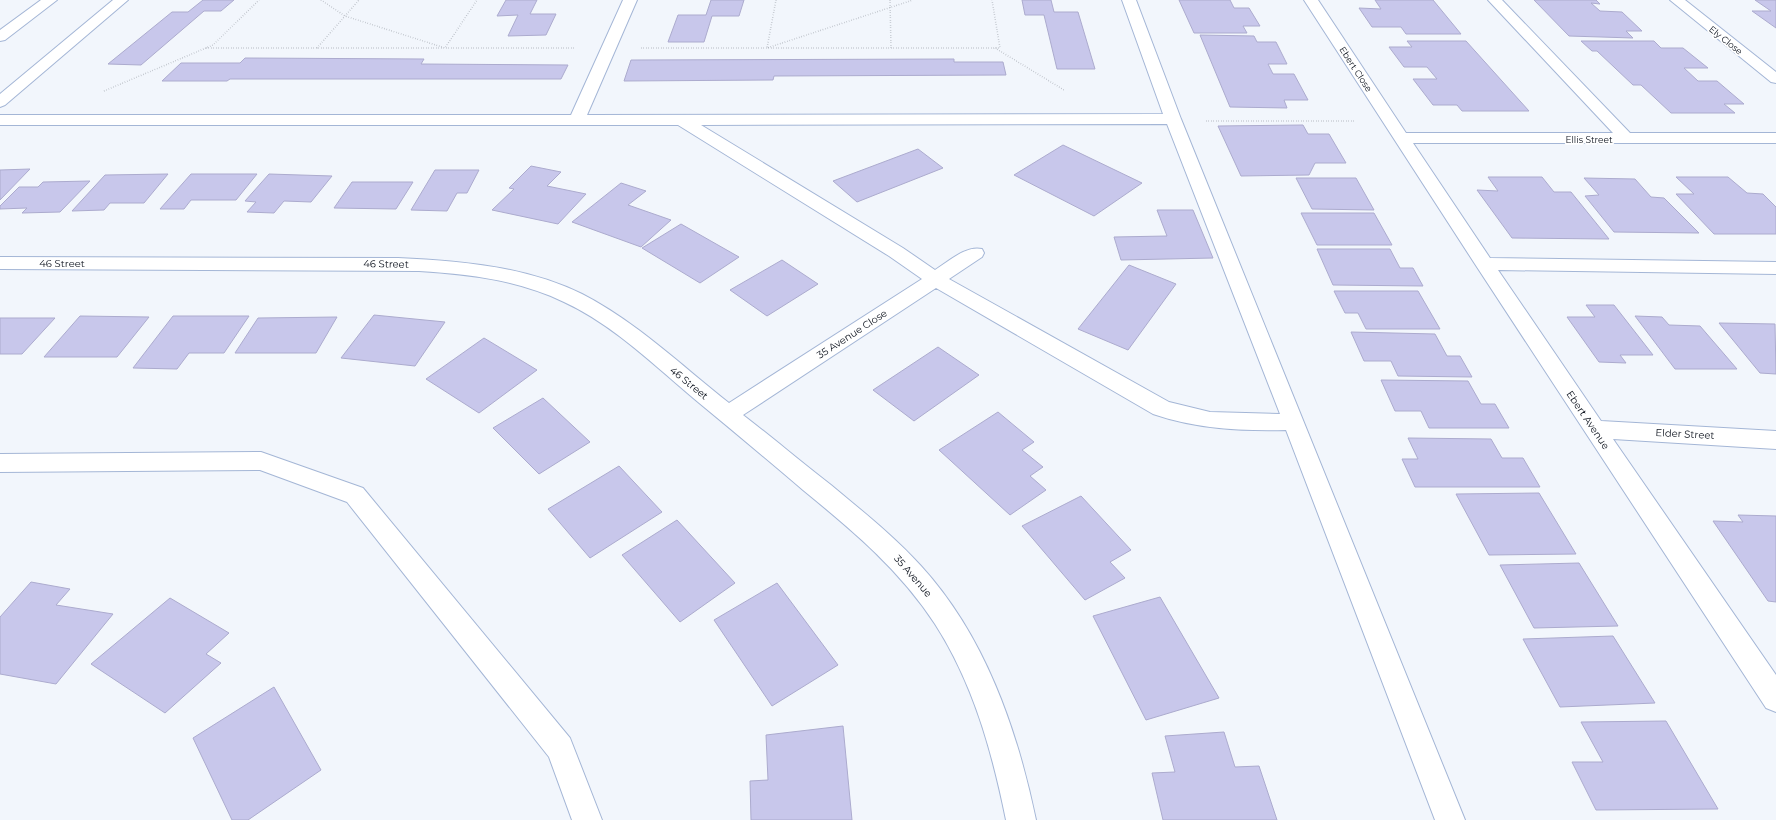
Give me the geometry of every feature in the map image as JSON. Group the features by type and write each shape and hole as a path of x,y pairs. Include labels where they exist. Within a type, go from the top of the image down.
{"street":[{"path":"0,37 50,0"},
{"path":"0,102 121,0"},
{"path":"577,120 630,0"},
{"path":"1129,0 1173,119 1450,820"},
{"name":"Ebert Close","path":"1311,0 1401,138"},
{"path":"1495,0 1627,139"},
{"name":"Ely Close","path":"1677,0 1776,79"},
{"path":"6,18 26,18"},
{"path":"0,120 1173,119"},
{"path":"682,120 896,252 935,279 1143,399 1177,414 1222,422 1294,422"},
{"name":"Ellis Street","path":"1401,138 1776,138"},
{"name":"Ebert Avenue","path":"1401,138 1594,429 1767,672 1776,699"},
{"name":"35 Avenue Close","path":"728,414 976,253"},
{"name":"46 Street","path":"0,263 398,264 444,265 491,272 526,280 553,289 588,306 612,320 728,414"},
{"path":"1484,264 1776,268"},
{"name":"35 Avenue","path":"728,414 888,548 926,589 951,626 977,671 999,730 1009,763 1021,820"},
{"name":"Elder Street","path":"1594,429 1776,440"},
{"path":"0,463 261,461 355,495 560,748 587,820"}],"path":[{"path":"99,93 213,45 259,0"},
{"path":"321,0 345,16 445,48 477,0"},
{"path":"317,48 359,0"},
{"path":"776,0 767,48 913,0"},
{"path":"890,0 891,48"},
{"path":"995,48 1066,92"},
{"path":"1173,119 1196,121 1390,121"}],"building":[{"path":"203,0 234,0 221,11 204,11 141,65 108,64 172,12 188,12"},
{"path":"506,0 537,0 530,14 556,14 546,35 508,36 518,15 497,16"},
{"path":"711,0 744,0 739,16 712,16 704,42 668,42 678,15 706,15"},
{"path":"1022,0 1051,0 1054,12 1078,12 1095,69 1057,69 1044,15 1025,15"},
{"path":"1179,0 1230,0 1234,8 1249,8 1260,26 1243,26 1247,33 1194,33"},
{"path":"1375,0 1433,0 1461,34 1406,34 1401,27 1372,27 1359,8 1381,9"},
{"path":"1534,0 1596,0 1600,4 1591,3 1600,11 1622,12 1642,31 1626,31 1633,38 1569,36"},
{"path":"1755,0 1776,0 1776,28 1752,11 1771,11"},
{"path":"1200,35 1254,36 1257,42 1276,42 1287,64 1268,64 1273,74 1294,74 1308,100 1284,100 1287,108 1230,107"},
{"path":"1407,41 1466,41 1529,111 1462,111 1457,105 1433,105 1413,79 1437,79 1427,67 1404,67 1389,47 1412,47"},
{"path":"1581,41 1654,41 1661,48 1683,48 1708,68 1684,68 1698,81 1717,81 1744,104 1724,104 1735,113 1671,113 1641,85 1633,85 1597,51 1592,51"},
{"path":"245,58 424,59 421,64 568,65 561,79 230,79 227,81 162,81 181,63 240,63"},
{"path":"954,59 954,62 1003,62 1006,75 774,76 773,80 624,81 631,60"},
{"path":"1303,125 1308,134 1329,134 1346,163 1315,163 1309,175 1241,176 1218,126"},
{"path":"1063,145 1142,183 1094,216 1014,175"},
{"path":"918,149 943,168 857,202 833,181"},
{"path":"531,166 561,172 547,186 586,194 558,224 492,210 514,189 509,188"},
{"path":"30,169 0,200 0,170"},
{"path":"435,170 479,170 467,193 457,193 447,211 411,210"},
{"path":"168,174 144,203 110,203 104,210 72,211 105,175"},
{"path":"191,174 257,174 236,200 191,200 184,209 160,209"},
{"path":"269,174 332,176 311,202 284,201 274,213 247,212 256,202 245,201"},
{"path":"1488,177 1542,177 1554,192 1571,192 1609,239 1512,238 1477,190 1498,191"},
{"path":"1676,177 1728,177 1747,193 1763,194 1776,207 1776,234 1714,234 1676,194 1694,194"},
{"path":"1296,178 1356,178 1374,210 1312,209"},
{"path":"1584,178 1635,179 1651,197 1664,198 1699,233 1614,232 1585,196 1599,195"},
{"path":"90,181 60,212 22,213 27,208 0,209 0,206 19,187 38,187 43,182"},
{"path":"352,182 413,182 396,209 334,208"},
{"path":"621,183 646,191 628,205 671,220 641,247 572,222"},
{"path":"1157,210 1193,210 1213,258 1121,260 1114,237 1167,236"},
{"path":"1301,213 1374,213 1392,245 1317,245"},
{"path":"681,224 739,257 700,283 642,248"},
{"path":"1317,249 1390,249 1400,268 1413,268 1423,286 1333,285"},
{"path":"782,260 818,284 767,316 730,290"},
{"path":"1129,265 1176,284 1128,350 1078,329"},
{"path":"1334,291 1418,291 1440,329 1366,329 1358,313 1345,313"},
{"path":"1586,305 1614,305 1653,355 1620,355 1626,363 1599,362 1567,317 1595,317"},
{"path":"374,315 445,322 415,366 341,358"},
{"path":"80,316 149,317 117,357 44,357"},
{"path":"173,316 249,316 224,353 189,353 177,369 133,368"},
{"path":"1635,316 1662,317 1669,325 1700,326 1737,369 1675,369"},
{"path":"337,317 316,353 235,353 258,318"},
{"path":"0,318 55,318 22,354 0,354"},
{"path":"1719,323 1775,324 1776,374 1760,373"},
{"path":"1351,332 1435,334 1447,356 1460,356 1472,377 1398,376 1391,361 1364,361"},
{"path":"484,338 537,370 479,413 426,379"},
{"path":"938,347 979,375 914,421 873,390"},
{"path":"1381,380 1468,381 1481,404 1495,404 1509,428 1429,428 1421,411 1395,411"},
{"path":"543,398 590,442 539,474 493,428"},
{"path":"998,412 1034,442 1022,450 1043,467 1030,476 1046,490 1010,515 939,450"},
{"path":"1408,438 1491,439 1502,458 1523,458 1540,487 1415,487 1402,459 1418,459"},
{"path":"619,466 662,512 590,558 548,509"},
{"path":"1539,493 1576,554 1489,555 1456,494"},
{"path":"1081,496 1131,550 1110,562 1125,578 1085,600 1022,526"},
{"path":"1738,515 1776,516 1776,602 1768,601 1713,521 1743,522"},
{"path":"677,520 735,583 680,622 622,555"},
{"path":"1579,563 1618,626 1534,628 1500,565"},
{"path":"31,582 70,589 56,605 113,614 56,684 0,674 0,617"},
{"path":"777,583 838,665 772,706 714,620"},
{"path":"1160,597 1219,698 1146,720 1093,616"},
{"path":"170,598 229,633 206,654 221,663 165,713 91,664"},
{"path":"1613,636 1655,703 1560,707 1523,639"},
{"path":"274,687 321,770 248,820 232,820 193,738"},
{"path":"1666,721 1718,809 1596,810 1572,762 1603,762 1581,722"},
{"path":"843,726 852,820 751,820 750,781 768,780 766,735"},
{"path":"1224,732 1235,767 1259,766 1277,820 1163,820 1152,773 1175,772 1165,736"}]}
